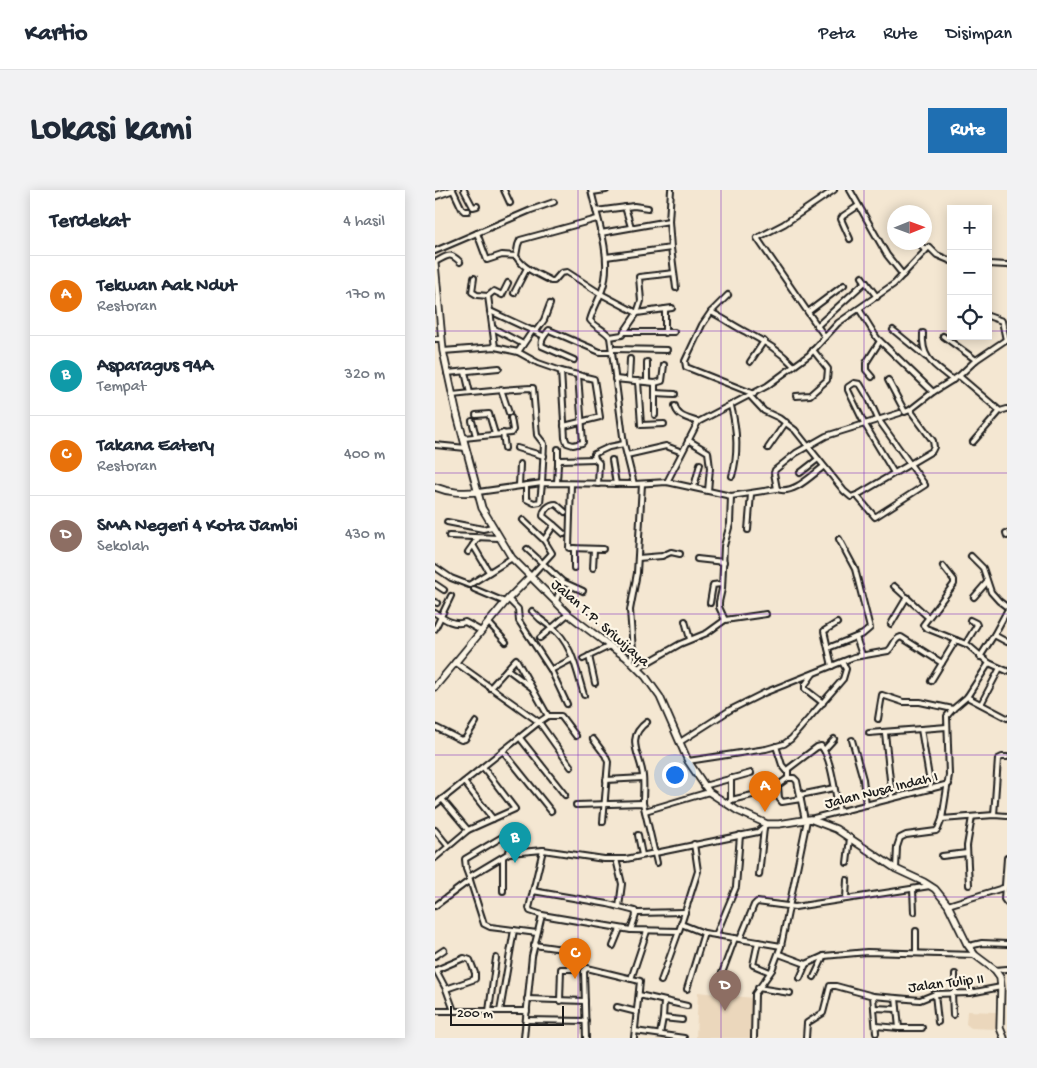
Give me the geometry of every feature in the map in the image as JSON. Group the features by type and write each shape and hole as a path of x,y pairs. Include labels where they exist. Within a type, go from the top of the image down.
{"main road":[{"path":"435,196 452,190"},
{"name":"Jalan T.P. Sriwijaya","path":"435,263 438,339 443,350 447,374 482,508 492,527 512,558 530,577 569,614 631,660 638,668 660,697 688,761 709,792 730,802 766,826"},
{"path":"435,487 451,492 478,492"},
{"path":"435,685 488,622 530,577"},
{"path":"766,826 807,820 836,829 896,869 931,886 948,905 975,955 995,970 999,977 1003,990 1000,1017 1001,1033 1004,1038"}],"street":[{"path":"452,190 462,209 468,211"},
{"path":"464,190 473,207 477,206"},
{"path":"504,190 510,203"},
{"path":"606,190 591,191 606,257 605,279 590,320 606,331 610,337 624,444 634,484"},
{"path":"671,190 669,221 676,288"},
{"path":"825,337 757,238 785,224 834,190"},
{"path":"849,190 887,255 903,275"},
{"path":"435,251 554,202"},
{"path":"595,211 634,206 648,208"},
{"path":"850,239 841,219 858,206"},
{"path":"625,207 631,227"},
{"path":"597,219 520,240 517,245 516,256 527,268 551,281 554,281 561,273 567,272 601,294 637,313 672,308"},
{"path":"601,233 669,221"},
{"path":"477,233 487,260 502,255 516,256"},
{"path":"667,482 698,422 752,395 794,366 813,350 838,323 903,275 929,247 937,255 947,260"},
{"path":"606,257 671,248"},
{"path":"435,263 451,255 454,255 460,262"},
{"path":"992,264 1007,265"},
{"path":"514,293 527,268"},
{"path":"610,337 622,335 637,313 641,301 639,277 674,273"},
{"path":"862,277 877,296"},
{"path":"474,278 473,294 488,296 492,292 504,294 508,283"},
{"path":"817,326 865,282"},
{"path":"808,312 844,285"},
{"path":"728,295 711,312 702,325 685,361 686,367 752,395 764,411 786,422 847,495 851,497 857,496 932,451 934,444 910,410"},
{"path":"488,296 495,347"},
{"path":"518,352 544,320 550,304"},
{"path":"665,309 665,332"},
{"path":"859,309 880,341 933,392"},
{"path":"490,311 544,336"},
{"path":"711,312 747,333 764,340 782,353 794,366"},
{"path":"889,380 905,412 910,410 933,392 959,376 976,360 1007,339 1002,322 992,317"},
{"path":"493,328 523,344"},
{"path":"574,360 542,346 541,343 544,336 549,330 600,352 667,350"},
{"path":"893,330 953,380"},
{"path":"624,332 674,332"},
{"path":"923,334 923,349 926,357"},
{"path":"943,336 976,360"},
{"path":"750,362 764,340"},
{"path":"872,377 865,370 866,363 880,341"},
{"path":"443,350 495,347 518,352 561,371 593,378 595,380 600,418 564,426"},
{"path":"796,396 810,394 827,380 828,369 813,350"},
{"path":"629,380 630,359"},
{"path":"647,362 647,382"},
{"path":"615,379 655,383 663,379 664,365"},
{"path":"447,374 499,368"},
{"path":"561,371 565,438 567,443 573,445 583,442 578,375"},
{"path":"465,372 470,393"},
{"path":"959,376 1000,411"},
{"path":"639,382 641,425 664,424"},
{"path":"655,383 655,415"},
{"path":"857,496 875,517 925,485 877,419 869,399 859,384 854,383 848,390 864,423 894,473"},
{"path":"453,395 485,393 501,389 533,388 536,431 539,439 544,444 542,483 538,503 526,499 526,485"},
{"path":"464,438 513,432 510,415 501,389"},
{"path":"655,393 675,394"},
{"path":"675,406 676,412 680,416 698,422"},
{"path":"731,406 737,435 735,468 732,476"},
{"path":"973,442 1000,411 1007,409"},
{"path":"777,489 775,470 807,446 826,436 900,413"},
{"path":"476,415 489,414 495,434"},
{"path":"471,421 476,436"},
{"path":"768,448 786,422"},
{"path":"503,434 505,448"},
{"path":"688,440 708,452 710,468 708,491"},
{"path":"595,459 596,453 609,447 624,444"},
{"path":"435,445 466,448"},
{"path":"627,454 668,446 682,452"},
{"path":"517,448 544,456"},
{"path":"557,449 557,483"},
{"path":"558,464 562,459 595,459 599,463 598,484"},
{"path":"800,473 818,459"},
{"path":"612,460 616,484"},
{"path":"519,486 520,464"},
{"path":"694,488 700,464"},
{"path":"478,492 542,483 642,484 667,482 731,496 777,489 789,490 823,467"},
{"path":"571,484 569,548 603,549"},
{"path":"631,660 633,650 630,610 638,558 642,484"},
{"path":"748,530 751,494"},
{"path":"725,620 719,607 724,546 730,524 731,496"},
{"path":"564,534 543,516 544,511 549,505 555,504 565,512"},
{"path":"523,520 544,540 553,554 530,577"},
{"path":"447,522 483,529 492,527"},
{"path":"544,540 554,525"},
{"path":"449,536 499,538"},
{"path":"468,552 478,538"},
{"path":"828,648 869,631 870,624 855,569 839,539"},
{"path":"473,545 489,572"},
{"path":"574,548 574,568"},
{"path":"527,549 563,582 583,591"},
{"path":"593,568 594,549"},
{"path":"638,558 662,556 671,552 681,554"},
{"path":"971,556 983,568 991,592 1007,608"},
{"path":"435,574 437,568 451,578 469,585 512,558"},
{"path":"697,559 724,562"},
{"path":"943,566 954,582 923,623 923,627 965,643 989,663 1007,671"},
{"path":"556,601 563,582"},
{"path":"975,597 987,582"},
{"path":"435,584 444,590"},
{"path":"710,603 713,584 721,584"},
{"path":"894,586 928,617"},
{"path":"474,588 507,601 517,609 519,621 551,670 567,704"},
{"path":"435,630 451,596"},
{"path":"891,624 907,597"},
{"path":"532,611 560,633 569,650 584,695"},
{"path":"980,656 1007,611"},
{"path":"435,613 456,624 465,622 481,630"},
{"path":"540,638 569,614"},
{"path":"638,668 689,639 707,632 725,620 766,614"},
{"path":"965,643 977,624 970,620"},
{"path":"685,621 689,639"},
{"path":"488,622 506,642"},
{"path":"832,666 824,632 837,623"},
{"path":"994,635 1007,642"},
{"path":"856,637 862,655"},
{"path":"680,742 730,710 764,693 862,655 887,651 892,648 896,638 901,637 943,663"},
{"path":"931,681 955,640"},
{"path":"583,659 610,646"},
{"path":"589,656 595,684"},
{"path":"490,688 516,658 549,716"},
{"path":"551,670 572,659"},
{"path":"455,662 539,722 571,767"},
{"path":"688,761 776,746 791,739 845,675 846,670 842,662"},
{"path":"949,784 947,716 967,697 989,663"},
{"path":"981,704 1000,668"},
{"path":"507,669 534,690"},
{"path":"814,673 805,685 805,688 823,703"},
{"path":"878,719 882,695 903,702 920,702 953,709"},
{"path":"967,697 1007,718"},
{"path":"435,805 549,716 561,716 576,736"},
{"path":"435,727 461,740 465,738 476,722"},
{"path":"647,722 638,732 635,744 643,778 643,803 657,863"},
{"path":"869,733 947,727"},
{"path":"921,729 931,788"},
{"path":"885,733 892,798"},
{"path":"520,738 565,795"},
{"path":"593,739 607,759 603,822"},
{"path":"824,750 833,739"},
{"path":"851,740 863,779 866,805"},
{"path":"776,746 782,765 787,771 788,778"},
{"path":"787,771 817,747 821,746 824,750 839,811"},
{"path":"503,751 551,811"},
{"path":"994,815 998,759 1007,757"},
{"path":"435,858 468,830 515,809 483,767"},
{"path":"704,786 751,773"},
{"path":"606,780 643,778"},
{"path":"731,778 730,802 770,791 788,778"},
{"path":"754,1038 755,998 758,988 770,972 779,954 807,820 795,779 788,778"},
{"path":"464,782 493,819"},
{"name":"Jalan Nusa Indah I","path":"807,820 949,784 942,819"},
{"path":"778,787 779,798 782,802 834,788"},
{"path":"645,811 709,792"},
{"path":"442,799 468,830"},
{"path":"576,806 643,803"},
{"path":"896,869 897,846 900,838 906,835 936,831 942,819 971,816 1007,816"},
{"path":"969,885 967,853 971,816"},
{"path":"435,906 470,879 509,853 543,850 616,859 758,832 766,826"},
{"path":"759,875 766,826"},
{"path":"435,830 448,846"},
{"path":"509,853 512,836 509,833 465,859 466,869 484,924 490,927 537,933"},
{"path":"638,835 642,855"},
{"path":"716,935 736,887 740,835"},
{"path":"847,863 850,838"},
{"path":"661,981 698,871 694,844"},
{"path":"543,850 529,910 542,915 620,929 679,931"},
{"path":"942,856 967,853"},
{"path":"503,857 503,891"},
{"path":"1007,858 1003,888 1004,899 1007,903"},
{"path":"616,859 622,884 619,907"},
{"path":"846,898 847,880"},
{"path":"718,984 756,903 789,907 931,886"},
{"path":"948,905 1003,888"},
{"path":"913,889 915,912"},
{"path":"533,891 619,907 637,913 685,912"},
{"path":"631,930 637,913"},
{"path":"524,1038 527,999 537,933 542,915"},
{"path":"681,924 704,933 781,946"},
{"path":"613,946 620,929"},
{"path":"500,1011 514,930"},
{"path":"631,979 647,930"},
{"path":"916,931 916,953"},
{"path":"687,988 704,933"},
{"path":"758,942 753,966 770,972"},
{"path":"969,946 1007,944"},
{"path":"535,945 577,951"},
{"path":"435,956 444,950"},
{"path":"800,978 806,964 823,956 867,952 975,955"},
{"path":"779,954 806,964"},
{"path":"814,977 823,956"},
{"path":"446,989 475,979 475,973 469,960 464,958 436,969 454,1011"},
{"path":"489,1011 495,958"},
{"path":"586,1038 585,968 639,982 634,1038"},
{"path":"560,1000 561,969 575,970"},
{"path":"995,970 1007,969"},
{"path":"953,1015 955,974"},
{"name":"Jalan Tulip II","path":"806,1038 808,1022 822,1014 829,987 836,986 873,996 920,1000 935,994 1003,990"},
{"path":"758,988 790,993"},
{"path":"935,994 938,1022"},
{"path":"639,995 687,1006"},
{"path":"873,996 876,1033"},
{"path":"896,998 899,1028"},
{"path":"527,999 585,1002"},
{"path":"660,1034 664,1001"},
{"path":"617,1007 637,1012"},
{"path":"874,1008 897,1009"},
{"path":"435,1011 527,1011"},
{"path":"1000,1017 1007,1017"},
{"path":"663,1018 682,1020"},
{"path":"526,1020 586,1021"},
{"path":"875,1026 922,1028"},
{"path":"635,1031 684,1038"}],"shaded area":[{"path":"698,992 753,998 751,1038 696,1038"},
{"path":"967,1011 996,1012 996,1029 971,1028 966,1024"}],"place":[{"name":"Tekwan Aak Ndut","path":"765,812"},
{"name":"Asparagus 94A","path":"515,863"},
{"name":"Takana Eatery","path":"575,979"},
{"name":"SMA Negeri 4 Kota Jambi","path":"725,1011"}]}
